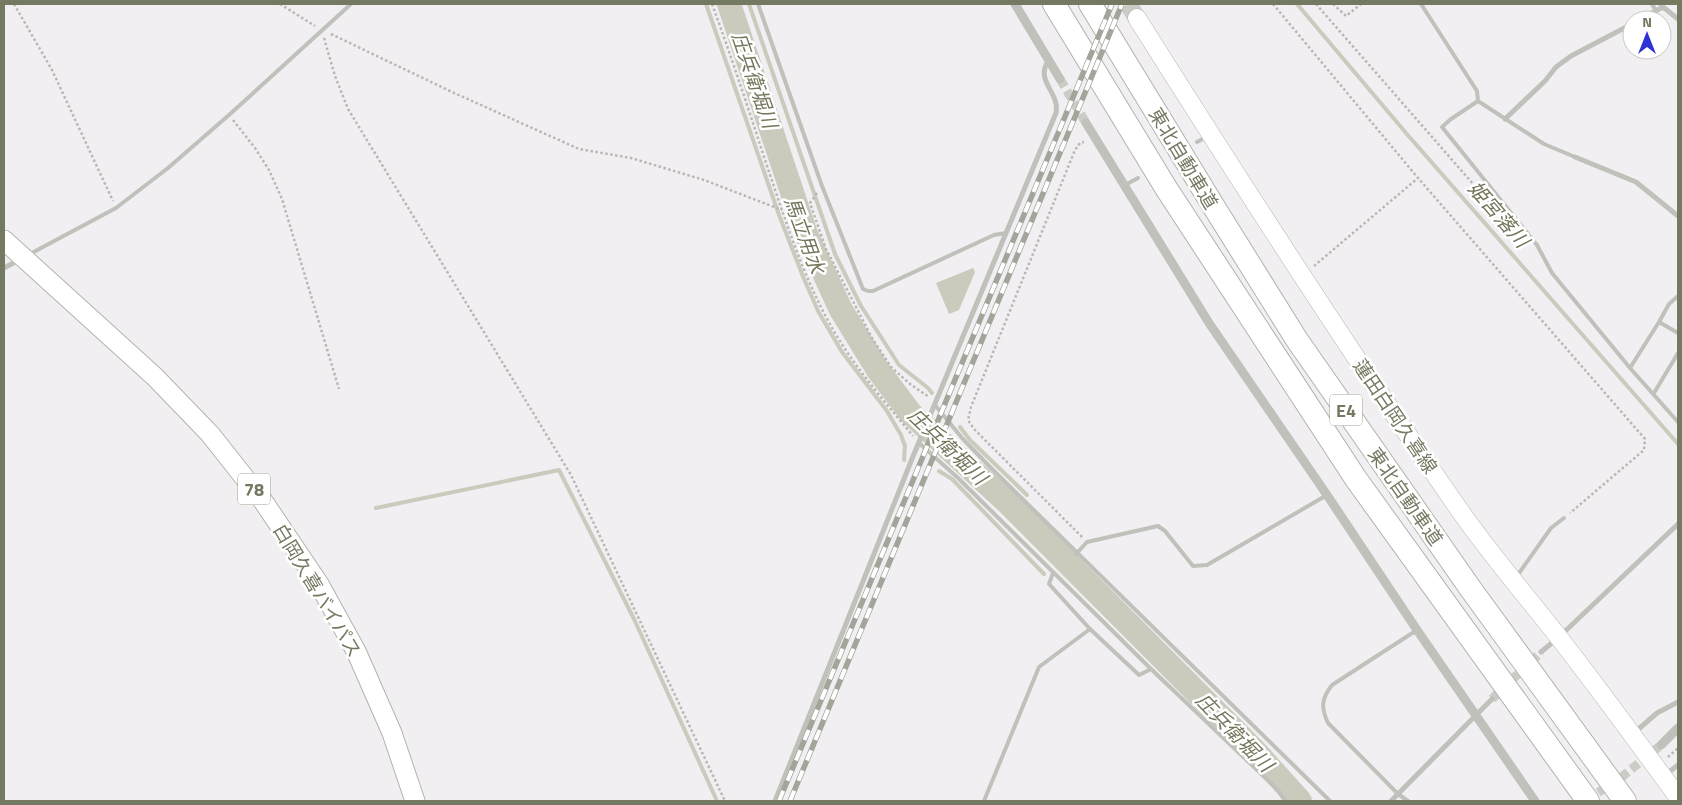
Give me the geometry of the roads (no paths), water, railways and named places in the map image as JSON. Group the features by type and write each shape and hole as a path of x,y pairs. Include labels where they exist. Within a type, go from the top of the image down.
{"highway":[{"name":"東北自動車道","path":"1054,4 1166,188 1356,479 1588,801"},
{"name":"東北自動車道","path":"1090,4 1208,199 1297,340 1470,588 1625,801"}],"main road":[{"name":"蓮田白岡久喜線","path":"1137,18 1204,138 1303,276 1460,510 1632,735 1664,768 1678,797"},
{"name":"白岡久喜バイパス","path":"4,240 180,402 226,453 263,501 319,584 356,651 392,733 415,801"}],"street":[{"path":"1014,4 1060,79"},
{"path":"1662,6 1678,19"},
{"path":"1505,119 1563,61 1622,29"},
{"path":"775,801 919,443 1056,113 1057,106 1043,73 1048,61"},
{"path":"1086,123 1209,323 1535,801"},
{"path":"1575,157 1636,182 1678,216"},
{"path":"4,268 24,258"},
{"path":"1541,652 1678,524"},
{"path":"1391,801 1475,714 1492,699"},
{"path":"1632,735 1657,713 1678,702"},
{"path":"1661,746 1678,728"},
{"path":"1664,768 1678,765"}],"lane":[{"path":"24,258 116,208 168,168 230,115 351,4"},
{"path":"758,4 822,186 863,289 873,290 994,235 1007,233"},
{"path":"1421,4 1476,91 1478,101 1544,144 1575,157"},
{"path":"1478,101 1451,118 1442,127 1537,245 1552,273 1630,368 1678,422"},
{"path":"1125,185 1138,178"},
{"path":"1630,368 1669,304 1678,296"},
{"path":"1659,322 1678,334"},
{"path":"1654,393 1678,353"},
{"path":"935,405 962,438 1076,554 1330,801"},
{"path":"919,443 958,478 1151,670 1278,790 1285,801"},
{"path":"1076,554 1087,542 1158,526 1165,531 1193,566 1207,565 1327,494"},
{"path":"1513,581 1552,528 1564,518"},
{"path":"1053,573 1049,584 1090,629 1139,675 1151,670"},
{"path":"984,801 1039,668 1090,629"},
{"path":"1408,801 1398,794 1328,723 1322,710 1326,693 1332,685 1417,630"}],"waterway":[{"name":"馬立用水","path":"706,4 779,215 804,279 818,311 842,352 887,411 901,435 905,446 904,460"},
{"name":"庄兵衛堀川","path":"729,4 806,234 841,310 878,370 911,414 1008,503 1256,752 1300,801"},
{"path":"749,4 835,254 861,306 899,365 932,393"},
{"name":"姫宮落川","path":"1297,4 1406,133 1678,444"},
{"path":"960,427 970,440 1027,495"},
{"path":"376,508 559,470 634,619 717,801"},
{"name":"馬立用水","path":"939,471 952,479 1044,574"}],"tunnel":[{"path":"1128,4 1137,18"},
{"path":"1060,79 1086,123"},
{"path":"1492,699 1541,652"},
{"path":"1587,800 1623,776 1661,745"}],"railway":[{"path":"779,801 1112,4"},
{"path":"790,801 1122,4"}]}
